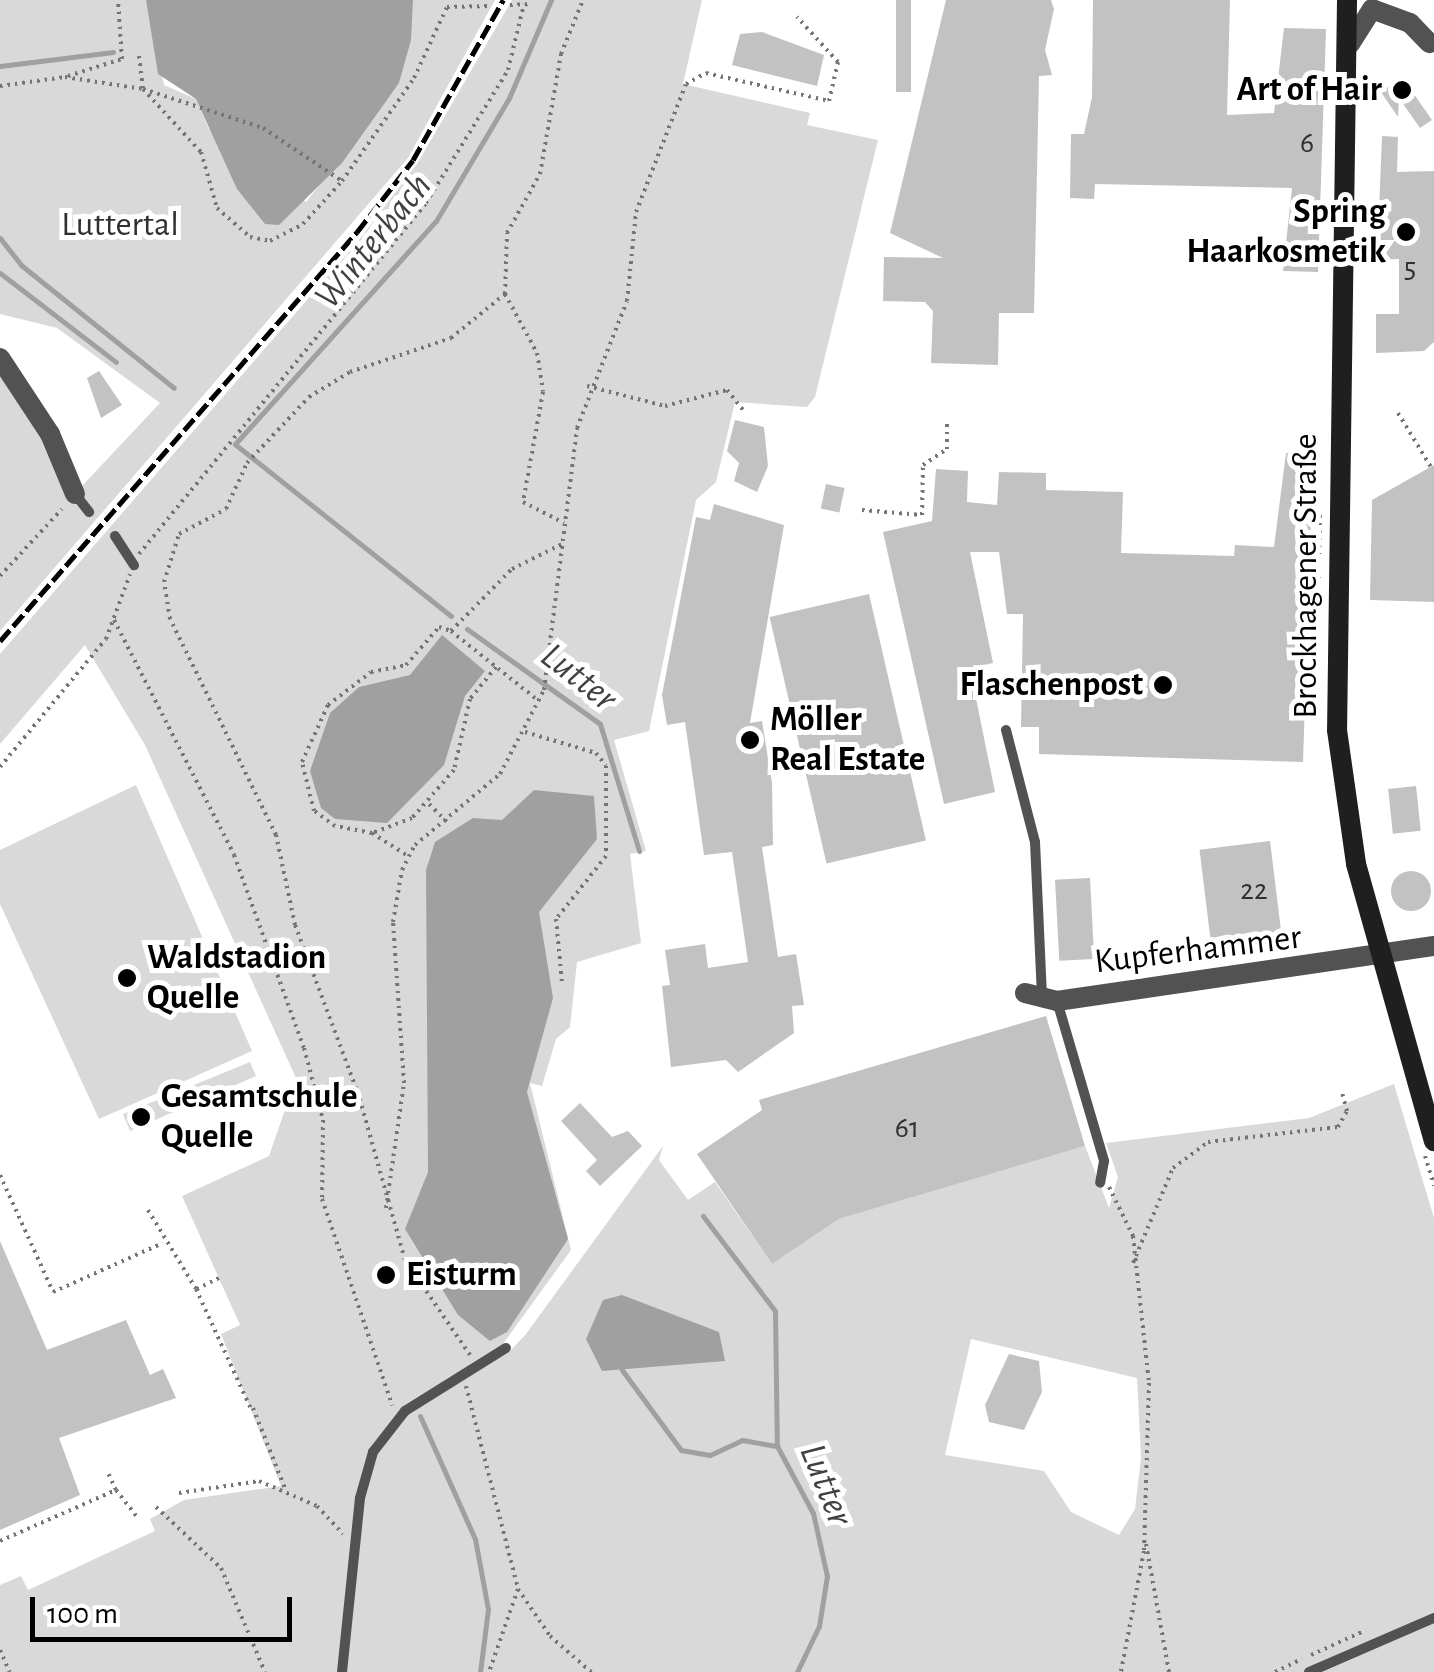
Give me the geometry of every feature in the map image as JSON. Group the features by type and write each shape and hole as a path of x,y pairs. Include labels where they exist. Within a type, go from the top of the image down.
{"main road":[{"name":"Brockhagener Straße","path":"1347,0 1337,730 1380,960 1434,1141"}],"street":[{"path":"1402,0 1431,46"},
{"path":"1345,62 1370,9 1410,23 1431,46"},
{"path":"0,358 50,434 75,494"},
{"name":"Kupferhammer","path":"1042,997 1380,960 1434,946"}],"lane":[{"path":"75,494 89,512"},
{"path":"115,536 134,561"},
{"path":"1006,730 1036,842 1042,997 1103,1156 1100,1183"},
{"path":"342,1672 367,1467 398,1418 506,1348"},
{"path":"1309,1672 1434,1618"}],"path":[{"path":"0,86 65,77 122,59 118,0"},
{"path":"564,523 523,502 543,392 536,353 505,294 507,233 544,162 561,54 584,0"},
{"path":"139,56 144,89 201,152 218,208 250,237 287,237 342,181 414,78 446,3 492,6"},
{"path":"0,766 114,620 134,561 426,203 508,70 526,24 527,4 510,4"},
{"path":"386,1208 404,1083 394,900 408,856 485,791 525,732 544,690 564,523 588,386 627,301 636,212 688,78 706,74 824,102 834,95 838,62 798,17"},
{"path":"65,77 144,89 253,123 342,181"},
{"path":"477,1367 412,1276 386,1208 276,835 165,606 175,540 226,508 247,462 330,382 427,350 505,294"},
{"path":"588,386 664,406 728,390 743,410"},
{"path":"1398,413 1432,467"},
{"path":"862,510 922,514 924,465 947,450 948,420"},
{"path":"0,576 75,494"},
{"path":"451,631 512,569 562,544"},
{"path":"114,620 234,855 304,1048 323,1120 322,1199 398,1418"},
{"path":"496,667 470,700 464,748 428,804 395,830 372,833 335,826 314,811 302,786 304,750 346,688 406,665 439,627 451,631 496,667 538,702"},
{"path":"525,732 596,753 606,766 606,856 556,919 562,983"},
{"path":"428,804 447,822"},
{"path":"372,833 408,856"},
{"path":"1131,1268 1173,1168 1208,1142 1338,1127 1347,1111 1342,1092"},
{"path":"0,1175 53,1292 163,1243"},
{"path":"1100,1183 1120,1197 1133,1236 1131,1268 1148,1383 1145,1537 1121,1672"},
{"path":"148,1210 163,1243 178,1252 252,1408 286,1491"},
{"path":"196,1289 219,1278"},
{"path":"462,1378 518,1588 550,1636 591,1672"},
{"path":"108,1473 136,1516"},
{"path":"179,1493 259,1481 317,1506 355,1548"},
{"path":"0,1541 116,1490"},
{"path":"156,1507 221,1568 265,1672"},
{"path":"1145,1537 1168,1672"},
{"path":"489,1672 518,1588"},
{"path":"0,1650 10,1672"}],"green space":[{"name":"Luttertal","path":"0,0 146,0 164,85 196,99 209,129 306,202 399,83 413,0 495,0 408,158 0,631 0,348 55,425 82,486 160,403 57,328 0,314"},
{"path":"512,0 702,0 683,84 810,113 807,125 878,140 815,397 807,407 735,402 716,482 696,500 649,731 614,740 646,851 630,854 641,943 577,962 570,1027 556,1039 542,1086 530,1083 571,1250 503,1344 509,1352 526,1334 663,1146 659,1160 688,1200 715,1182 772,1264 839,1219 1085,1146 1109,1208 1118,1177 1106,1143 1309,1118 1394,1084 1434,1218 1434,1672 0,1672 0,1585 21,1576 28,1590 155,1531 150,1519 184,1500 281,1486 221,1334 240,1325 182,1196 269,1156 296,1078 145,745 85,645 0,744 0,654 359,240 417,164","holes":["971,1339 1137,1378 1141,1458 1135,1509 1119,1535 1071,1512 1044,1471 945,1455"]},
{"name":"Waldstadion Quelle","path":"136,785 252,1051 99,1119 0,904 0,850"},
{"path":"250,1062 256,1076 130,1131 123,1114"}],"shaded area":[{"path":"146,0 413,0 411,40 399,83 342,163 279,225 265,224 237,189 196,99 158,74"},
{"path":"442,635 485,671 465,696 444,765 387,823 335,819 321,808 310,771 330,713 359,687 410,675"},
{"path":"534,790 594,796 597,839 539,912 553,998 527,1092 568,1239 507,1332 490,1341 458,1315 405,1229 428,1172 426,870 435,842 473,818 502,820"},
{"path":"622,1295 719,1332 725,1361 602,1371 586,1339 603,1300"}],"building":[{"path":"896,0 911,0 911,92 896,92"},
{"path":"946,0 1051,0 1054,9 1045,50 1052,75 1039,76 1034,313 999,313 998,365 931,363 933,311 925,302 883,301 884,257 943,258 890,233"},
{"path":"1093,0 1230,0 1227,115 1274,113 1284,28 1326,29 1318,272 1283,271 1292,188 1095,184 1094,199 1070,198 1071,134 1084,134 1092,97"},
{"path":"762,32 824,55 817,86 732,65 740,34"},
{"path":"1402,77 1432,120 1420,128 1399,98 1398,117 1381,92"},
{"name":"Spring Haarkosmetik","path":"1382,136 1398,137 1397,172 1434,171 1434,342 1424,351 1376,353 1376,314 1399,314 1399,259 1377,260"},
{"path":"99,371 122,405 101,418 87,378"},
{"path":"735,420 764,427 768,466 757,492 734,481 739,463 727,451"},
{"name":"Flaschenpost","path":"1286,453 1313,453 1303,762 1039,754 1039,727 1021,727 1023,614 1007,614 999,552 970,552 993,663 970,669 995,792 944,804 883,532 932,521 936,469 968,471 967,502 997,505 999,472 1046,473 1046,490 1123,492 1121,553 1234,556 1235,545 1274,547"},
{"path":"1434,465 1434,602 1370,600 1372,500"},
{"path":"826,484 845,488 839,512 821,508"},
{"path":"714,504 784,525 750,723 762,721 772,783 773,845 762,847 778,957 796,954 804,1005 792,1006 794,1033 738,1072 726,1060 671,1067 662,986 670,985 665,950 705,944 708,968 748,962 732,852 704,855 685,722 667,725 662,695 696,517 710,520"},
{"path":"869,594 926,841 827,863 770,617"},
{"path":"1416,786 1421,831 1393,834 1388,789"},
{"path":"1270,841 1281,934 1211,943 1200,850"},
{"path":"1411,871 1425,877 1431,891 1425,905 1411,911 1397,905 1391,891 1397,877"},
{"path":"1090,878 1094,959 1059,961 1055,880"},
{"path":"1046,1016 1085,1146 839,1219 772,1264 697,1154 762,1110 759,1100"},
{"path":"580,1103 612,1137 628,1131 642,1146 600,1186 586,1171 597,1160 561,1121"},
{"path":"0,1241 47,1350 126,1320 150,1375 163,1369 176,1398 59,1438 80,1495 0,1530"},
{"path":"1009,1354 1039,1361 1042,1392 1024,1430 989,1422 985,1405"}],"waterway":[{"name":"Winterbach","path":"451,616 235,444 436,221 509,98 551,0"},
{"path":"0,66 113,52"},
{"path":"0,238 21,265 174,388"},
{"name":"Lutter","path":"0,273 116,362"},
{"name":"Lutter","path":"467,629 600,724 639,851"},
{"name":"Lutter","path":"703,1216 775,1311 777,1446 813,1513 827,1576 819,1626 797,1672"},
{"path":"622,1370 681,1450 710,1455 742,1440 777,1446"},
{"path":"420,1416 475,1539 488,1609 480,1672"}],"railway":[{"path":"0,641 357,232 413,160 503,0"}],"place":[{"name":"Art of Hair","path":"1402,90"},
{"name":"Spring Haarkosmetik","path":"1406,232"},
{"name":"Flaschenpost","path":"1163,685"},
{"name":"Möller Real Estate","path":"750,740"},
{"name":"Waldstadion Quelle","path":"127,978"},
{"name":"Gesamtschule Quelle","path":"141,1117"},
{"name":"Eisturm","path":"386,1275"}]}
